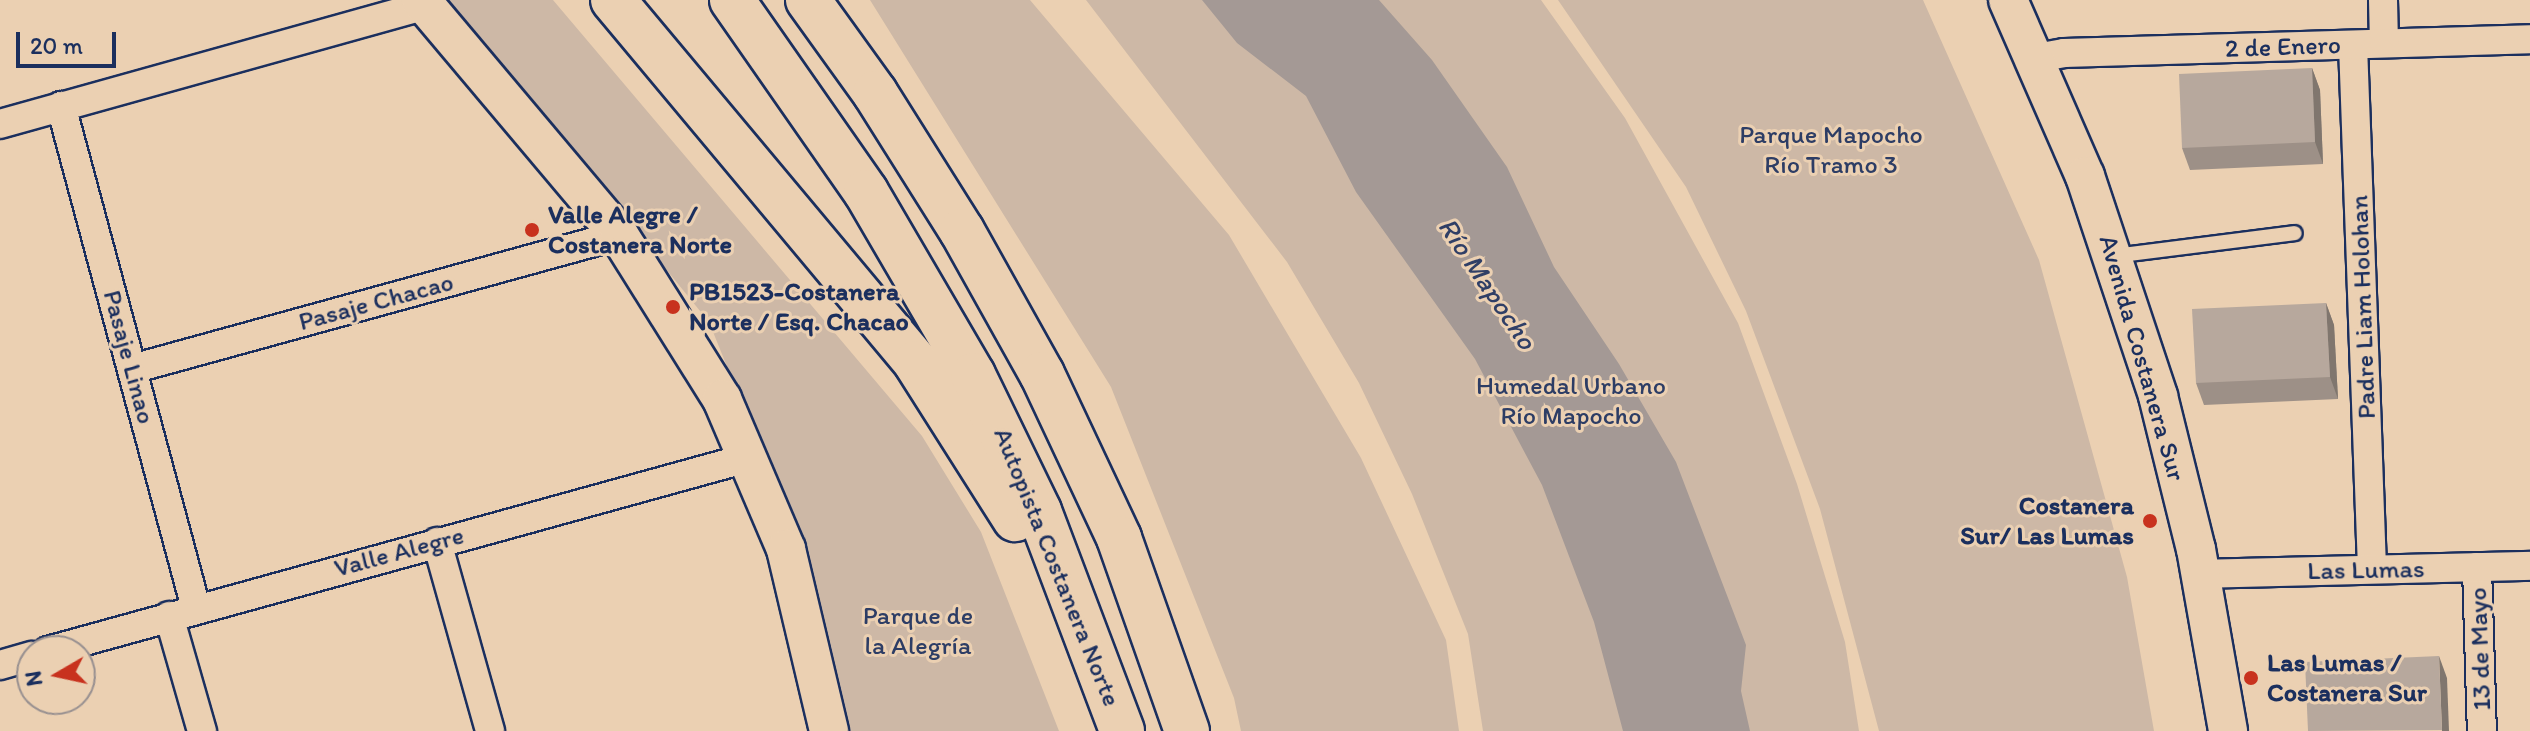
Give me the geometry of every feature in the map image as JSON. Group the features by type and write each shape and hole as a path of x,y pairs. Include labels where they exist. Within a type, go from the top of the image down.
{"highway":[{"path":"613,0 916,363 971,444 1096,654"},
{"name":"Autopista Costanera Norte","path":"732,0 866,192 953,337 1039,511 1096,654 1122,731"},
{"path":"808,0 891,117 1036,362 1119,538 1187,731"}],"street":[{"name":"Avenida Costanera Sur","path":"2008,0 2036,58 2114,256 2158,396 2201,574 2228,731"},
{"path":"2383,0 2384,43"},
{"path":"0,124 423,2 619,235 676,319 751,457 799,591 829,731"},
{"name":"2 de Enero","path":"2036,58 2064,53 2530,39"},
{"name":"Padre Liam Holohan","path":"2353,45 2372,569"},
{"name":"Pasaje Linao","path":"61,106 196,608"},
{"name":"Pasaje Chacao","path":"132,369 619,235"},
{"name":"Valle Alegre","path":"96,637 751,457"},
{"path":"437,542 490,731"},
{"name":"Las Lumas","path":"2201,574 2530,566"},
{"name":"13 de Mayo","path":"2477,567 2482,731"},
{"path":"169,616 202,731"}],"lane":[{"path":"2114,256 2295,233"}],"green space":[{"name":"Parque de la Alegría","path":"440,0 553,0 922,436 981,532 1059,731 840,731 804,557 709,322 508,75"},
{"path":"870,0 1030,0 1229,235 1361,458 1446,640 1459,731 1241,731 1234,698 1111,387"},
{"name":"Humedal Urbano Río Mapocho","path":"1086,0 1541,0 1625,118 1738,323 1797,484 1845,642 1859,731 1483,731 1468,634 1412,494 1359,383 1287,262"},
{"name":"Parque Mapocho Río Tramo 3","path":"1558,0 1923,0 2039,260 2127,577 2154,731 1879,731 1820,509 1746,311 1686,187"}],"water":[{"name":"Río Mapocho","path":"1202,0 1379,0 1432,60 1507,167 1554,267 1619,364 1676,462 1746,645 1741,691 1750,731 1623,731 1594,622 1542,485 1475,359 1356,192 1306,96 1237,43"}],"building":[{"path":"2312,68 2315,142 2182,148 2179,74"},
{"path":"2326,303 2330,377 2196,383 2192,309"},
{"path":"2439,656 2442,730 2308,731 2305,662"}],"place":[{"name":"Valle Alegre / Costanera Norte","path":"532,230"},
{"name":"PB1523-Costanera Norte / Esq. Chacao","path":"673,307"},
{"name":"Costanera Sur/ Las Lumas","path":"2150,521"},
{"name":"Las Lumas / Costanera Sur","path":"2251,678"}]}
